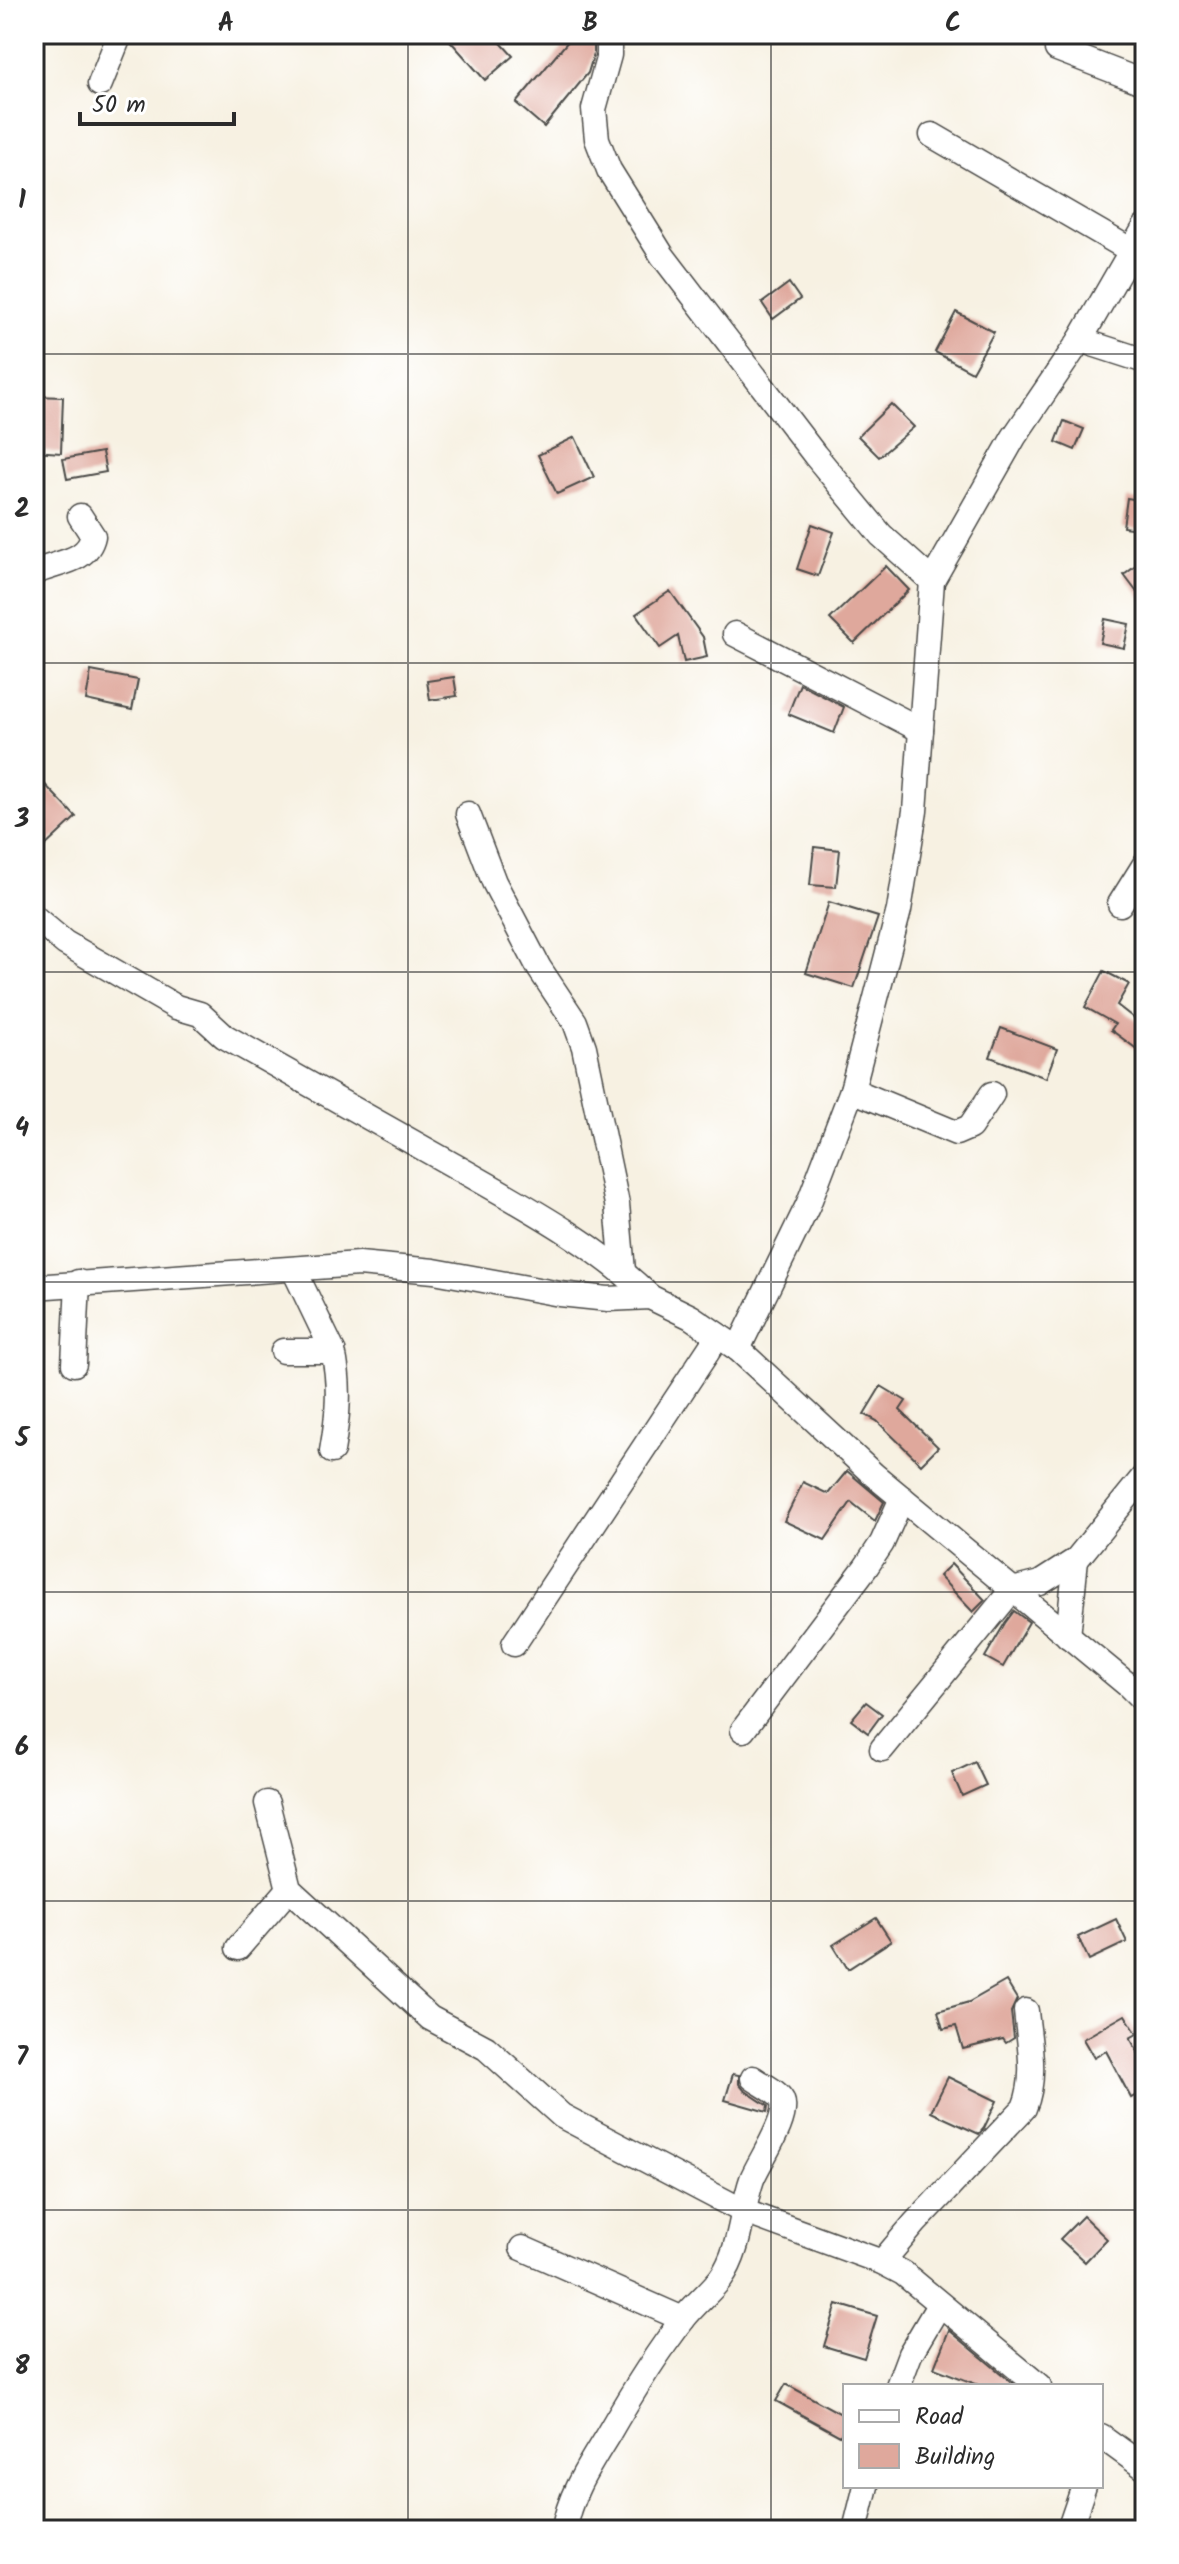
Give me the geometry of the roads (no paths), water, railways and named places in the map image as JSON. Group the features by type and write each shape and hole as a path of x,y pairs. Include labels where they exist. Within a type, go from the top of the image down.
{"street":[{"path":"100,84 120,34"},
{"path":"611,36 594,109 597,139 609,170 662,255 815,455 881,535 932,581"},
{"path":"1057,49 1145,83"},
{"path":"932,135 1132,251"},
{"path":"514,1644 728,1343 808,1205 852,1090 899,910 915,811 932,581 1014,437 1080,340 1145,227"},
{"path":"1080,340 1145,361"},
{"path":"34,573 66,563 88,548 93,536 80,516"},
{"path":"735,634 921,730"},
{"path":"468,814 494,882 539,968 575,1022 584,1047 617,1204 623,1271"},
{"path":"1120,904 1145,864"},
{"path":"34,917 65,943 176,1007 200,1014 224,1036 488,1185 603,1255 650,1297 691,1317 728,1343 902,1498 1145,1702"},
{"path":"852,1090 956,1133 970,1127 992,1094"},
{"path":"34,1287 359,1264 434,1271 560,1294 608,1299 650,1297"},
{"path":"294,1270 333,1351 338,1402 332,1451"},
{"path":"74,1364 78,1282"},
{"path":"283,1351 333,1351"},
{"path":"882,1749 1012,1590 1040,1583 1076,1560 1145,1475"},
{"path":"743,1730 866,1567 882,1543 902,1498"},
{"path":"1068,1636 1076,1560"},
{"path":"267,1803 289,1889 430,2018 486,2048 562,2116 745,2212 882,2262 903,2273 1037,2384"},
{"path":"238,1948 289,1889"},
{"path":"882,2262 1024,2108 1030,2095 1032,2078 1026,2011"},
{"path":"564,2530 575,2495 630,2397 683,2319 721,2278 728,2264 752,2180 783,2110 782,2100 753,2078"},
{"path":"522,2248 683,2319"},
{"path":"899,2384 910,2354 939,2305"},
{"path":"1103,2440 1145,2468"},
{"path":"855,2530 866,2488"},
{"path":"1069,2530 1083,2488"}]}
